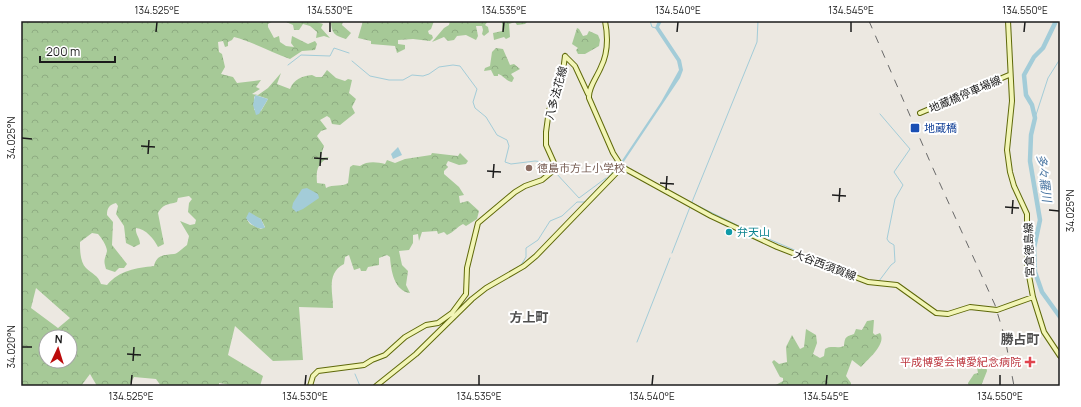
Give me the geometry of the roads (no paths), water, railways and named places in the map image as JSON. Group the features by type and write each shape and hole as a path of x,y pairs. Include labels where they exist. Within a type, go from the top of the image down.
{"main road":[{"path":"588,94 606,54 607,43 605,21"},
{"name":"宮倉徳島線","path":"1008,21 1009,75 1012,101 1007,156 1011,181 1028,217 1027,265 1033,296 1044,332 1060,356"},
{"name":"八多法花線","path":"466,300 467,268 478,224 515,192 525,186 542,180 554,170 555,165 546,145 546,132 549,110 554,100 559,75 563,71 565,56 574,66 588,94 590,104 606,138 622,167"},
{"name":"地蔵橋停車場線","path":"920,113 1009,75"},
{"path":"310,386 313,376 318,371 350,366 359,367 372,360 380,358 405,337 426,325 438,323 466,300 524,266 536,256 622,167"},
{"name":"大谷西須賀線","path":"622,167 651,185 777,247 868,282 897,284 936,313 948,314 970,307 997,310 1033,296"},
{"path":"376,386 416,354 466,300"}],"water":[{"path":"658,21 662,21 659,27 681,60 683,70 680,78 623,163 621,162 661,102 679,70 677,61 655,28"},
{"path":"255,95 268,99 259,114 256,115 253,105"},
{"path":"398,147 402,155 393,159 391,154"},
{"path":"307,188 318,194 319,198 296,212 292,208 293,203 302,189"},
{"path":"249,212 261,219 265,228 254,226 246,218"}],"waterway":[{"path":"650,21 652,27 656,28"},
{"path":"692,202 757,42 758,21"},
{"name":"多々羅川","path":"1056,21 1043,48 1034,57 1024,75 1026,95 1032,105 1035,118 1031,135 1030,161 1040,220 1034,248 1035,272 1042,292 1060,317"},
{"path":"288,65 301,55 330,56 334,48 349,53"},
{"path":"1035,118 1048,78 1060,59"},
{"path":"352,61 370,76 389,80 403,80 412,75 423,76 439,67 453,65 460,66 477,89 473,102 475,108 486,117 497,135 507,140 509,146 505,162 511,164 535,161 552,163"},
{"path":"876,281 879,281 895,262 894,245 887,239 895,199 903,185 894,172 910,149 880,114"},
{"path":"623,163 630,169"},
{"path":"471,297 521,265 526,257 526,248 538,240 550,221 562,216 577,202 585,202 615,170"},
{"path":"555,172 579,198 606,178"},
{"path":"682,198 745,229 830,265"},
{"path":"672,253 690,207"},
{"path":"637,342 670,258"},
{"path":"430,326 437,325"},
{"path":"418,332 427,327"},
{"path":"376,361 386,357"},
{"path":"361,368 371,363"},
{"path":"355,374 360,386"}],"railway":[{"path":"869,21 931,164 995,305 1005,338 1014,386"}],"place":[{"name":"地蔵橋","path":"915,128"},
{"name":"徳島市方上小学校","path":"529,168"},
{"name":"弁天山","path":"729,232"},
{"name":"平成博愛会博愛紀念病院","path":"1030,362"}],"district":[{"name":"方上町","path":"529,317"},
{"name":"勝占町","path":"1020,339"}]}
